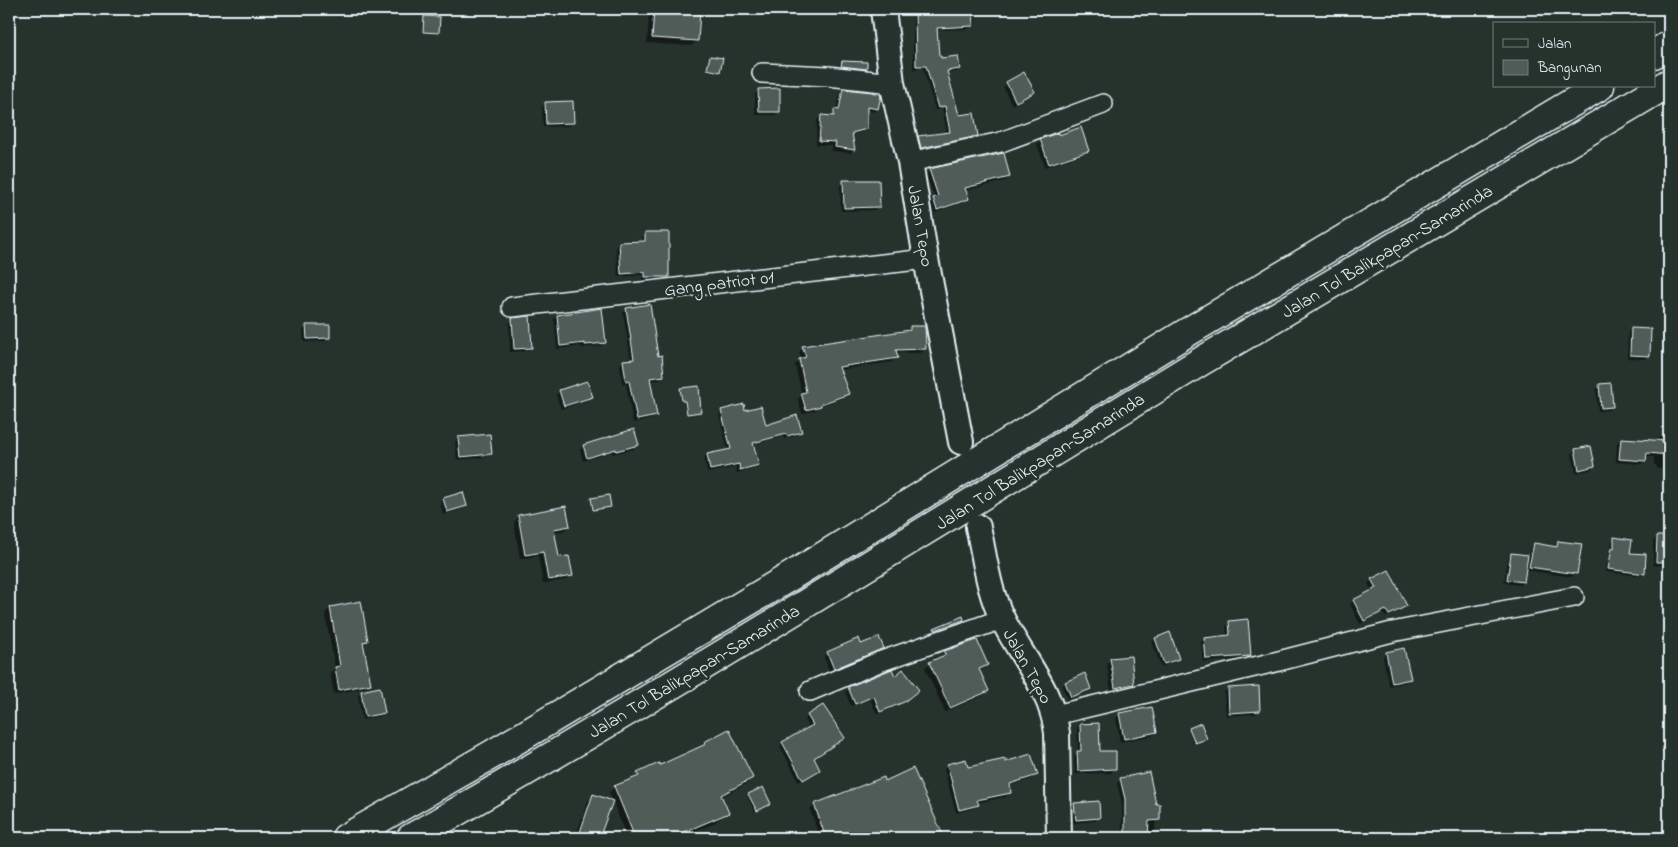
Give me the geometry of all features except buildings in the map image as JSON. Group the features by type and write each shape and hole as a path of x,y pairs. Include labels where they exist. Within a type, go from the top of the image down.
{"highway":[{"path":"1656,53 1669,45"},
{"name":"Jalan Tol Balikpapan–Samarinda","path":"411,838 507,783 808,603 1203,361 1669,83"},
{"name":"Jalan Tol Balikpapan–Samarinda","path":"346,838 491,755 791,576 1186,333 1597,88"}],"street":[{"name":"Jalan Tepo","path":"883,9 892,83 910,162 926,259 961,442"},
{"path":"762,73 828,76 892,83"},
{"path":"910,162 1000,142 1103,104"},
{"name":"Gang patriot 01","path":"512,307 926,259"},
{"name":"Jalan Tepo","path":"978,527 986,568 1002,619 1042,686 1055,715 1058,732 1059,838"},
{"path":"1055,715 1392,632 1574,597"},
{"path":"810,691 879,662 1002,619"}]}
